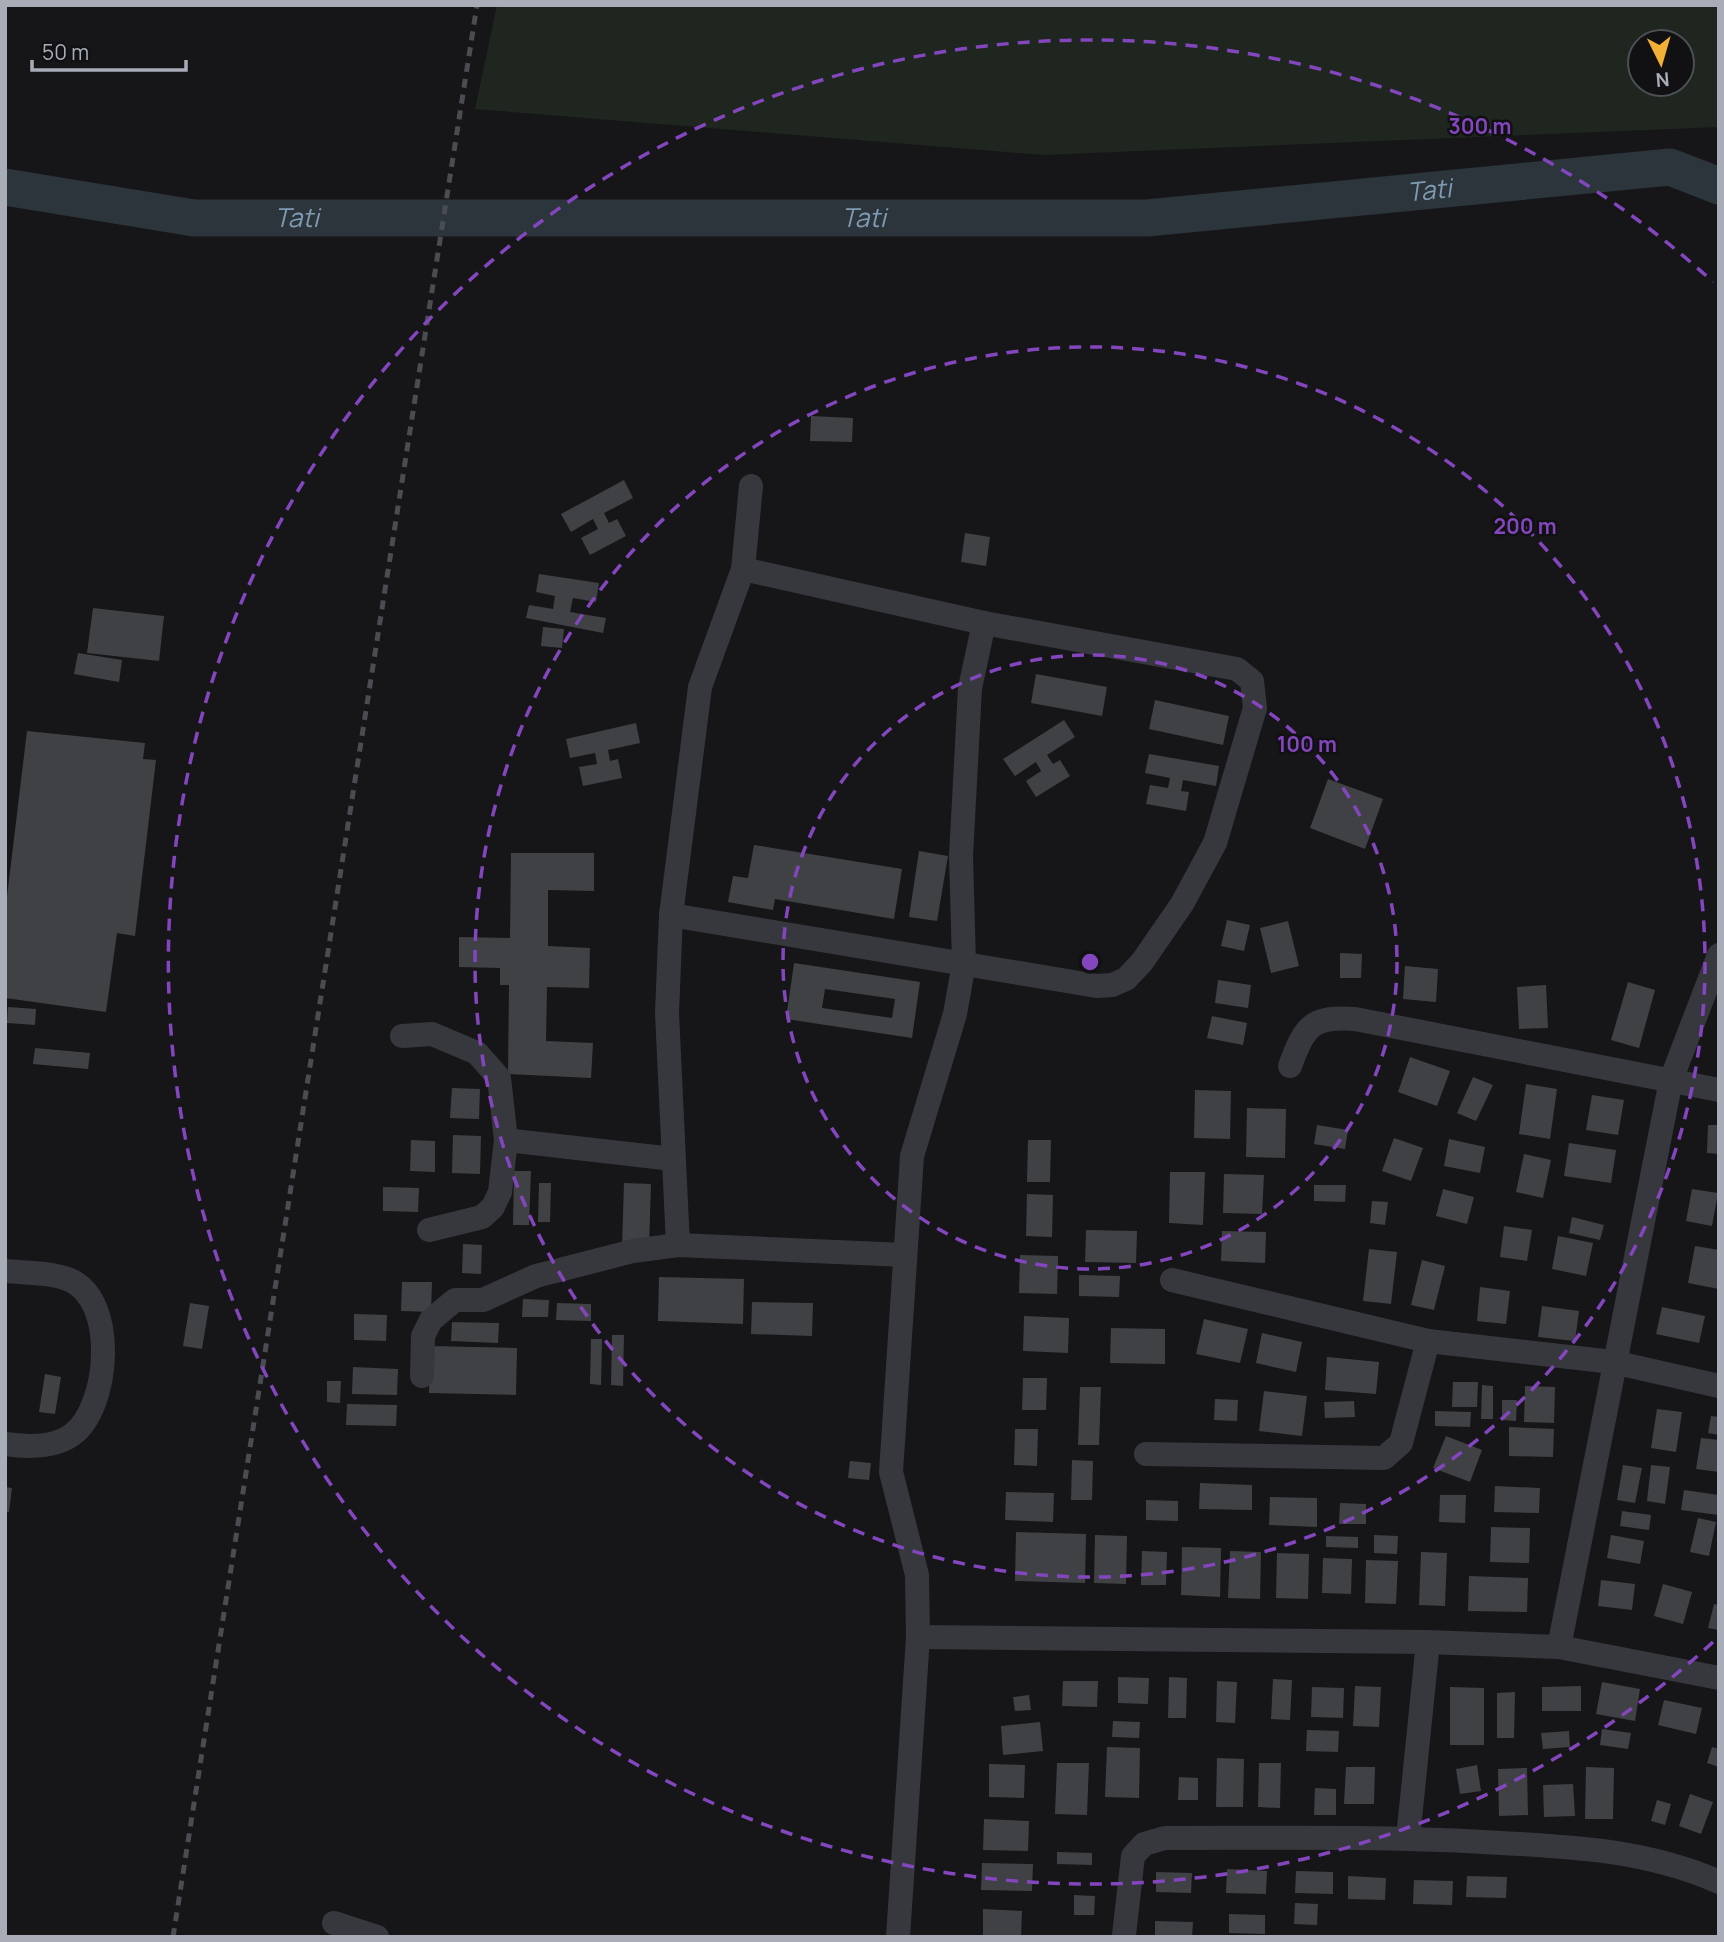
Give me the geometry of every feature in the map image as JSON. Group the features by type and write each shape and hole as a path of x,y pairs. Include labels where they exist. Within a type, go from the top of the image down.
{"street":[{"path":"678,1245 667,1013 671,915 700,687 743,569 751,486"},
{"path":"671,915 1097,986 1112,985 1126,979 1142,962 1182,904 1214,843 1255,708 1252,681 1237,669 984,623 743,569"},
{"path":"898,1937 918,1637 918,1575 891,1472 905,1255 912,1156 955,1014 964,963 961,856 970,688 984,623"},
{"path":"1559,1647 1613,1362 1671,1080 1719,955"},
{"path":"1290,1066 1299,1040 1311,1024 1329,1017 1355,1019 1719,1090"},
{"path":"402,1036 432,1034 477,1053 499,1078 506,1140 500,1192 493,1207 482,1217 429,1230"},
{"path":"506,1140 673,1158"},
{"path":"422,1376 423,1336 431,1321 455,1300 483,1300 536,1276 634,1251 678,1245 905,1255"},
{"path":"5,1271 48,1275 70,1281 85,1291 100,1316 104,1341 103,1368 89,1414 74,1434 52,1444 24,1447 5,1444"},
{"path":"1172,1279 1428,1341 1613,1362 1719,1386"},
{"path":"1146,1454 1384,1458 1401,1443 1428,1341"},
{"path":"918,1637 1428,1642 1559,1647 1719,1678"},
{"path":"1408,1838 1428,1642"},
{"path":"1124,1935 1133,1856 1144,1844 1165,1838 1408,1838 1565,1846 1646,1858 1719,1882"},
{"path":"334,1923 377,1937"}],"shaded area":[{"path":"497,5 1719,5 1719,127 1043,155 475,109"}],"building":[{"path":"811,416 853,418 852,442 810,441"},
{"path":"624,480 633,498 604,513 609,523 617,519 626,536 590,555 581,538 598,529 593,519 571,532 561,514"},
{"path":"965,533 990,537 986,566 961,562"},
{"path":"539,574 599,583 596,602 573,598 570,612 606,618 603,633 526,618 529,605 553,609 555,596 536,592"},
{"path":"93,608 164,616 159,661 87,653"},
{"path":"543,627 564,629 562,648 541,646"},
{"path":"78,653 122,660 119,682 74,674"},
{"path":"1036,674 1107,687 1102,716 1031,703"},
{"path":"1155,700 1229,716 1223,745 1149,729"},
{"path":"1064,720 1075,737 1047,755 1053,764 1060,760 1070,776 1036,797 1026,781 1041,771 1036,762 1015,776 1003,759"},
{"path":"636,723 640,743 608,750 610,761 618,759 622,778 583,786 579,767 597,764 595,753 570,758 566,739"},
{"path":"27,731 145,743 143,759 156,760 135,936 117,933 106,1012 5,998 5,913"},
{"path":"1149,754 1219,766 1216,786 1183,780 1181,791 1189,792 1186,811 1146,804 1150,785 1168,788 1170,778 1145,773"},
{"path":"1328,779 1383,799 1365,849 1310,828"},
{"path":"754,845 902,869 894,919 775,899 773,910 728,902 733,876 748,878"},
{"path":"919,851 948,856 937,921 909,917"},
{"path":"511,853 594,853 594,891 548,890 548,946 590,948 589,988 547,987 546,1041 593,1043 591,1078 508,1074 509,985 500,985 500,968 459,967 459,937 510,938"},
{"path":"1227,920 1250,925 1244,951 1221,946"},
{"path":"1288,921 1299,966 1271,973 1260,928"},
{"path":"1340,953 1362,954 1361,978 1340,978"},
{"path":"794,963 920,982 912,1038 786,1019","holes":["825,989 895,999 892,1018 822,1008"]},
{"path":"1405,966 1438,969 1436,1002 1403,999"},
{"path":"1218,980 1251,985 1248,1008 1215,1003"},
{"path":"1628,982 1655,990 1639,1048 1611,1040"},
{"path":"1546,985 1548,1028 1519,1029 1517,987"},
{"path":"8,1007 36,1009 35,1025 7,1023"},
{"path":"1212,1016 1247,1023 1243,1045 1207,1038"},
{"path":"35,1048 90,1053 88,1069 33,1064"},
{"path":"1410,1057 1450,1071 1437,1106 1398,1092"},
{"path":"1473,1077 1493,1085 1476,1121 1457,1113"},
{"path":"1526,1084 1557,1089 1550,1139 1519,1134"},
{"path":"452,1088 480,1089 479,1119 450,1118"},
{"path":"1195,1090 1231,1091 1230,1139 1194,1138"},
{"path":"1592,1095 1624,1100 1618,1135 1586,1130"},
{"path":"1247,1108 1286,1109 1285,1158 1246,1157"},
{"path":"1317,1125 1348,1130 1345,1149 1314,1144"},
{"path":"1708,1125 1719,1125 1719,1154 1707,1153"},
{"path":"453,1135 481,1136 480,1174 452,1173"},
{"path":"1394,1138 1423,1148 1411,1181 1382,1171"},
{"path":"1449,1139 1485,1147 1480,1173 1444,1166"},
{"path":"411,1140 435,1141 435,1172 410,1171"},
{"path":"1028,1140 1051,1140 1050,1182 1027,1182"},
{"path":"1569,1143 1616,1150 1611,1183 1564,1176"},
{"path":"1524,1154 1551,1160 1543,1198 1516,1192"},
{"path":"514,1171 531,1171 529,1225 513,1225"},
{"path":"1170,1172 1205,1172 1203,1225 1169,1223"},
{"path":"1224,1174 1264,1175 1262,1214 1223,1213"},
{"path":"539,1183 551,1183 550,1222 538,1222"},
{"path":"624,1183 651,1184 649,1247 622,1246"},
{"path":"1314,1185 1346,1185 1345,1202 1314,1201"},
{"path":"383,1187 419,1188 418,1212 383,1211"},
{"path":"1443,1189 1474,1197 1467,1224 1436,1216"},
{"path":"1692,1189 1718,1193 1712,1226 1686,1221"},
{"path":"1027,1194 1053,1195 1052,1237 1026,1236"},
{"path":"1372,1201 1388,1202 1385,1225 1370,1223"},
{"path":"1572,1217 1604,1225 1600,1240 1569,1233"},
{"path":"1504,1226 1532,1230 1527,1261 1500,1257"},
{"path":"1086,1230 1137,1231 1136,1263 1085,1262"},
{"path":"1222,1231 1266,1232 1265,1263 1221,1261"},
{"path":"1558,1236 1593,1243 1586,1276 1552,1269"},
{"path":"463,1244 482,1245 481,1274 462,1273"},
{"path":"1695,1246 1719,1250 1719,1289 1688,1283"},
{"path":"1369,1249 1397,1252 1391,1304 1363,1301"},
{"path":"1020,1255 1058,1256 1057,1294 1019,1293"},
{"path":"1422,1260 1445,1266 1434,1310 1411,1305"},
{"path":"1079,1275 1120,1276 1119,1297 1079,1296"},
{"path":"659,1277 744,1279 743,1324 658,1321"},
{"path":"402,1282 432,1282 431,1312 401,1311"},
{"path":"1480,1287 1510,1291 1506,1324 1477,1321"},
{"path":"523,1299 549,1300 548,1317 522,1317"},
{"path":"752,1302 813,1303 812,1336 751,1334"},
{"path":"190,1303 209,1306 202,1349 183,1346"},
{"path":"557,1303 591,1304 591,1321 556,1320"},
{"path":"1542,1306 1579,1311 1575,1341 1538,1337"},
{"path":"1662,1307 1705,1316 1699,1343 1656,1334"},
{"path":"354,1314 387,1315 386,1341 354,1340"},
{"path":"1024,1316 1069,1318 1068,1353 1023,1351"},
{"path":"1204,1319 1248,1329 1240,1363 1196,1354"},
{"path":"452,1322 499,1323 498,1343 451,1341"},
{"path":"1111,1328 1165,1329 1165,1364 1110,1363"},
{"path":"1262,1333 1302,1342 1296,1372 1256,1363"},
{"path":"612,1335 624,1335 623,1386 611,1385"},
{"path":"591,1339 602,1339 601,1385 590,1384"},
{"path":"430,1346 517,1348 516,1395 429,1393"},
{"path":"1327,1357 1379,1362 1376,1394 1325,1390"},
{"path":"353,1367 398,1369 397,1395 352,1394"},
{"path":"45,1374 61,1377 55,1414 39,1412"},
{"path":"1023,1378 1047,1378 1046,1410 1022,1410"},
{"path":"327,1381 341,1381 340,1403 327,1402"},
{"path":"1453,1382 1478,1382 1477,1407 1452,1407"},
{"path":"1482,1385 1493,1386 1493,1419 1481,1419"},
{"path":"1525,1386 1555,1387 1554,1423 1524,1422"},
{"path":"1080,1387 1101,1387 1099,1445 1078,1445"},
{"path":"1264,1391 1307,1396 1302,1436 1259,1431"},
{"path":"1215,1399 1238,1400 1237,1421 1214,1420"},
{"path":"1502,1400 1517,1400 1516,1421 1502,1420"},
{"path":"1354,1401 1355,1417 1325,1418 1324,1402"},
{"path":"347,1404 397,1405 396,1426 346,1425"},
{"path":"1657,1409 1682,1412 1676,1452 1651,1448"},
{"path":"1435,1411 1471,1412 1470,1427 1435,1426"},
{"path":"1711,1416 1719,1417 1719,1435 1708,1433"},
{"path":"1509,1427 1554,1429 1553,1457 1509,1456"},
{"path":"1015,1429 1038,1429 1037,1466 1014,1465"},
{"path":"1446,1436 1482,1450 1470,1482 1433,1468"},
{"path":"1701,1438 1719,1440 1719,1472 1696,1469"},
{"path":"1072,1460 1093,1461 1092,1500 1071,1500"},
{"path":"850,1461 871,1463 869,1480 848,1478"},
{"path":"1623,1465 1642,1468 1635,1503 1617,1500"},
{"path":"1651,1465 1670,1467 1665,1504 1647,1501"},
{"path":"1200,1483 1252,1485 1252,1510 1199,1509"},
{"path":"1495,1486 1540,1488 1539,1513 1494,1512"},
{"path":"5,1487 12,1488 9,1512 5,1512"},
{"path":"1684,1490 1719,1495 1718,1515 1681,1510"},
{"path":"1006,1492 1054,1493 1053,1522 1005,1520"},
{"path":"1440,1495 1466,1495 1465,1523 1439,1522"},
{"path":"1270,1497 1317,1498 1317,1527 1269,1525"},
{"path":"1146,1500 1178,1501 1178,1521 1146,1520"},
{"path":"1340,1503 1366,1504 1366,1524 1339,1524"},
{"path":"1622,1511 1651,1515 1649,1530 1620,1526"},
{"path":"1698,1518 1716,1522 1709,1556 1690,1552"},
{"path":"1491,1527 1530,1528 1529,1563 1490,1562"},
{"path":"1016,1532 1086,1534 1085,1583 1015,1581"},
{"path":"1095,1535 1127,1536 1126,1584 1094,1583"},
{"path":"1374,1535 1398,1536 1397,1554 1374,1553"},
{"path":"1611,1535 1644,1541 1640,1564 1607,1558"},
{"path":"1326,1536 1358,1537 1358,1548 1326,1547"},
{"path":"1182,1547 1221,1548 1220,1597 1181,1595"},
{"path":"1142,1551 1167,1552 1166,1585 1141,1585"},
{"path":"1230,1551 1261,1552 1260,1599 1228,1598"},
{"path":"1421,1552 1447,1553 1445,1606 1419,1605"},
{"path":"1277,1553 1309,1554 1308,1599 1276,1598"},
{"path":"1323,1558 1352,1559 1351,1594 1322,1593"},
{"path":"1366,1560 1398,1561 1396,1604 1365,1603"},
{"path":"1469,1576 1528,1578 1527,1612 1468,1611"},
{"path":"1601,1580 1635,1584 1632,1610 1598,1606"},
{"path":"1663,1584 1692,1592 1683,1624 1654,1616"},
{"path":"1714,1604 1719,1605 1719,1630 1708,1628"},
{"path":"1118,1677 1149,1678 1148,1704 1118,1703"},
{"path":"1169,1677 1187,1678 1186,1718 1168,1718"},
{"path":"1273,1679 1292,1680 1290,1720 1271,1719"},
{"path":"1063,1681 1098,1681 1097,1707 1062,1706"},
{"path":"1217,1681 1237,1682 1235,1723 1216,1722"},
{"path":"1602,1682 1640,1689 1635,1721 1596,1714"},
{"path":"1355,1686 1381,1687 1379,1727 1353,1726"},
{"path":"1581,1686 1581,1711 1542,1711 1542,1687"},
{"path":"1312,1687 1344,1688 1343,1718 1311,1717"},
{"path":"1450,1687 1484,1688 1484,1745 1450,1745"},
{"path":"1515,1692 1514,1738 1497,1738 1497,1693"},
{"path":"1029,1695 1031,1710 1015,1711 1013,1697"},
{"path":"1664,1700 1702,1708 1696,1734 1658,1725"},
{"path":"1113,1721 1140,1722 1139,1738 1112,1737"},
{"path":"1040,1722 1043,1751 1003,1755 1001,1726"},
{"path":"1602,1729 1631,1733 1628,1749 1600,1745"},
{"path":"1307,1730 1339,1731 1338,1752 1306,1751"},
{"path":"1569,1731 1570,1747 1543,1749 1541,1733"},
{"path":"1107,1747 1140,1748 1139,1798 1105,1797"},
{"path":"1712,1747 1719,1749 1719,1767 1707,1763"},
{"path":"1217,1758 1244,1759 1243,1807 1216,1807"},
{"path":"1057,1763 1089,1763 1087,1815 1055,1814"},
{"path":"1259,1763 1281,1763 1280,1808 1258,1807"},
{"path":"989,1764 1025,1765 1024,1798 989,1797"},
{"path":"1477,1765 1481,1791 1460,1794 1456,1769"},
{"path":"1346,1767 1375,1767 1374,1804 1344,1804"},
{"path":"1586,1767 1614,1768 1613,1819 1585,1819"},
{"path":"1527,1768 1528,1815 1499,1816 1498,1769"},
{"path":"1179,1777 1198,1778 1198,1800 1178,1800"},
{"path":"1573,1784 1575,1816 1544,1817 1543,1785"},
{"path":"1315,1788 1336,1789 1336,1815 1314,1815"},
{"path":"1690,1794 1713,1802 1701,1834 1679,1826"},
{"path":"1657,1800 1671,1804 1665,1825 1651,1821"},
{"path":"984,1819 1029,1821 1028,1851 983,1850"},
{"path":"1057,1852 1092,1853 1092,1865 1057,1864"},
{"path":"982,1863 1033,1864 1032,1891 981,1890"},
{"path":"1227,1869 1267,1871 1266,1894 1226,1893"},
{"path":"1296,1871 1333,1872 1333,1894 1295,1893"},
{"path":"1156,1872 1192,1873 1191,1893 1156,1892"},
{"path":"1348,1876 1386,1878 1385,1900 1348,1899"},
{"path":"1467,1876 1507,1877 1506,1898 1466,1897"},
{"path":"1414,1880 1453,1881 1452,1905 1413,1904"},
{"path":"1074,1895 1095,1896 1094,1915 1074,1915"},
{"path":"1295,1903 1318,1904 1317,1925 1294,1924"},
{"path":"983,1909 1022,1911 1021,1937 983,1937"},
{"path":"1229,1914 1265,1915 1265,1934 1229,1933"},
{"path":"1155,1921 1193,1922 1192,1937 1155,1937"}],"waterway":[{"name":"Tati","path":"5,187 194,218 1147,218 1670,167 1719,186"}],"railway":[{"path":"173,1937 477,5"}]}
